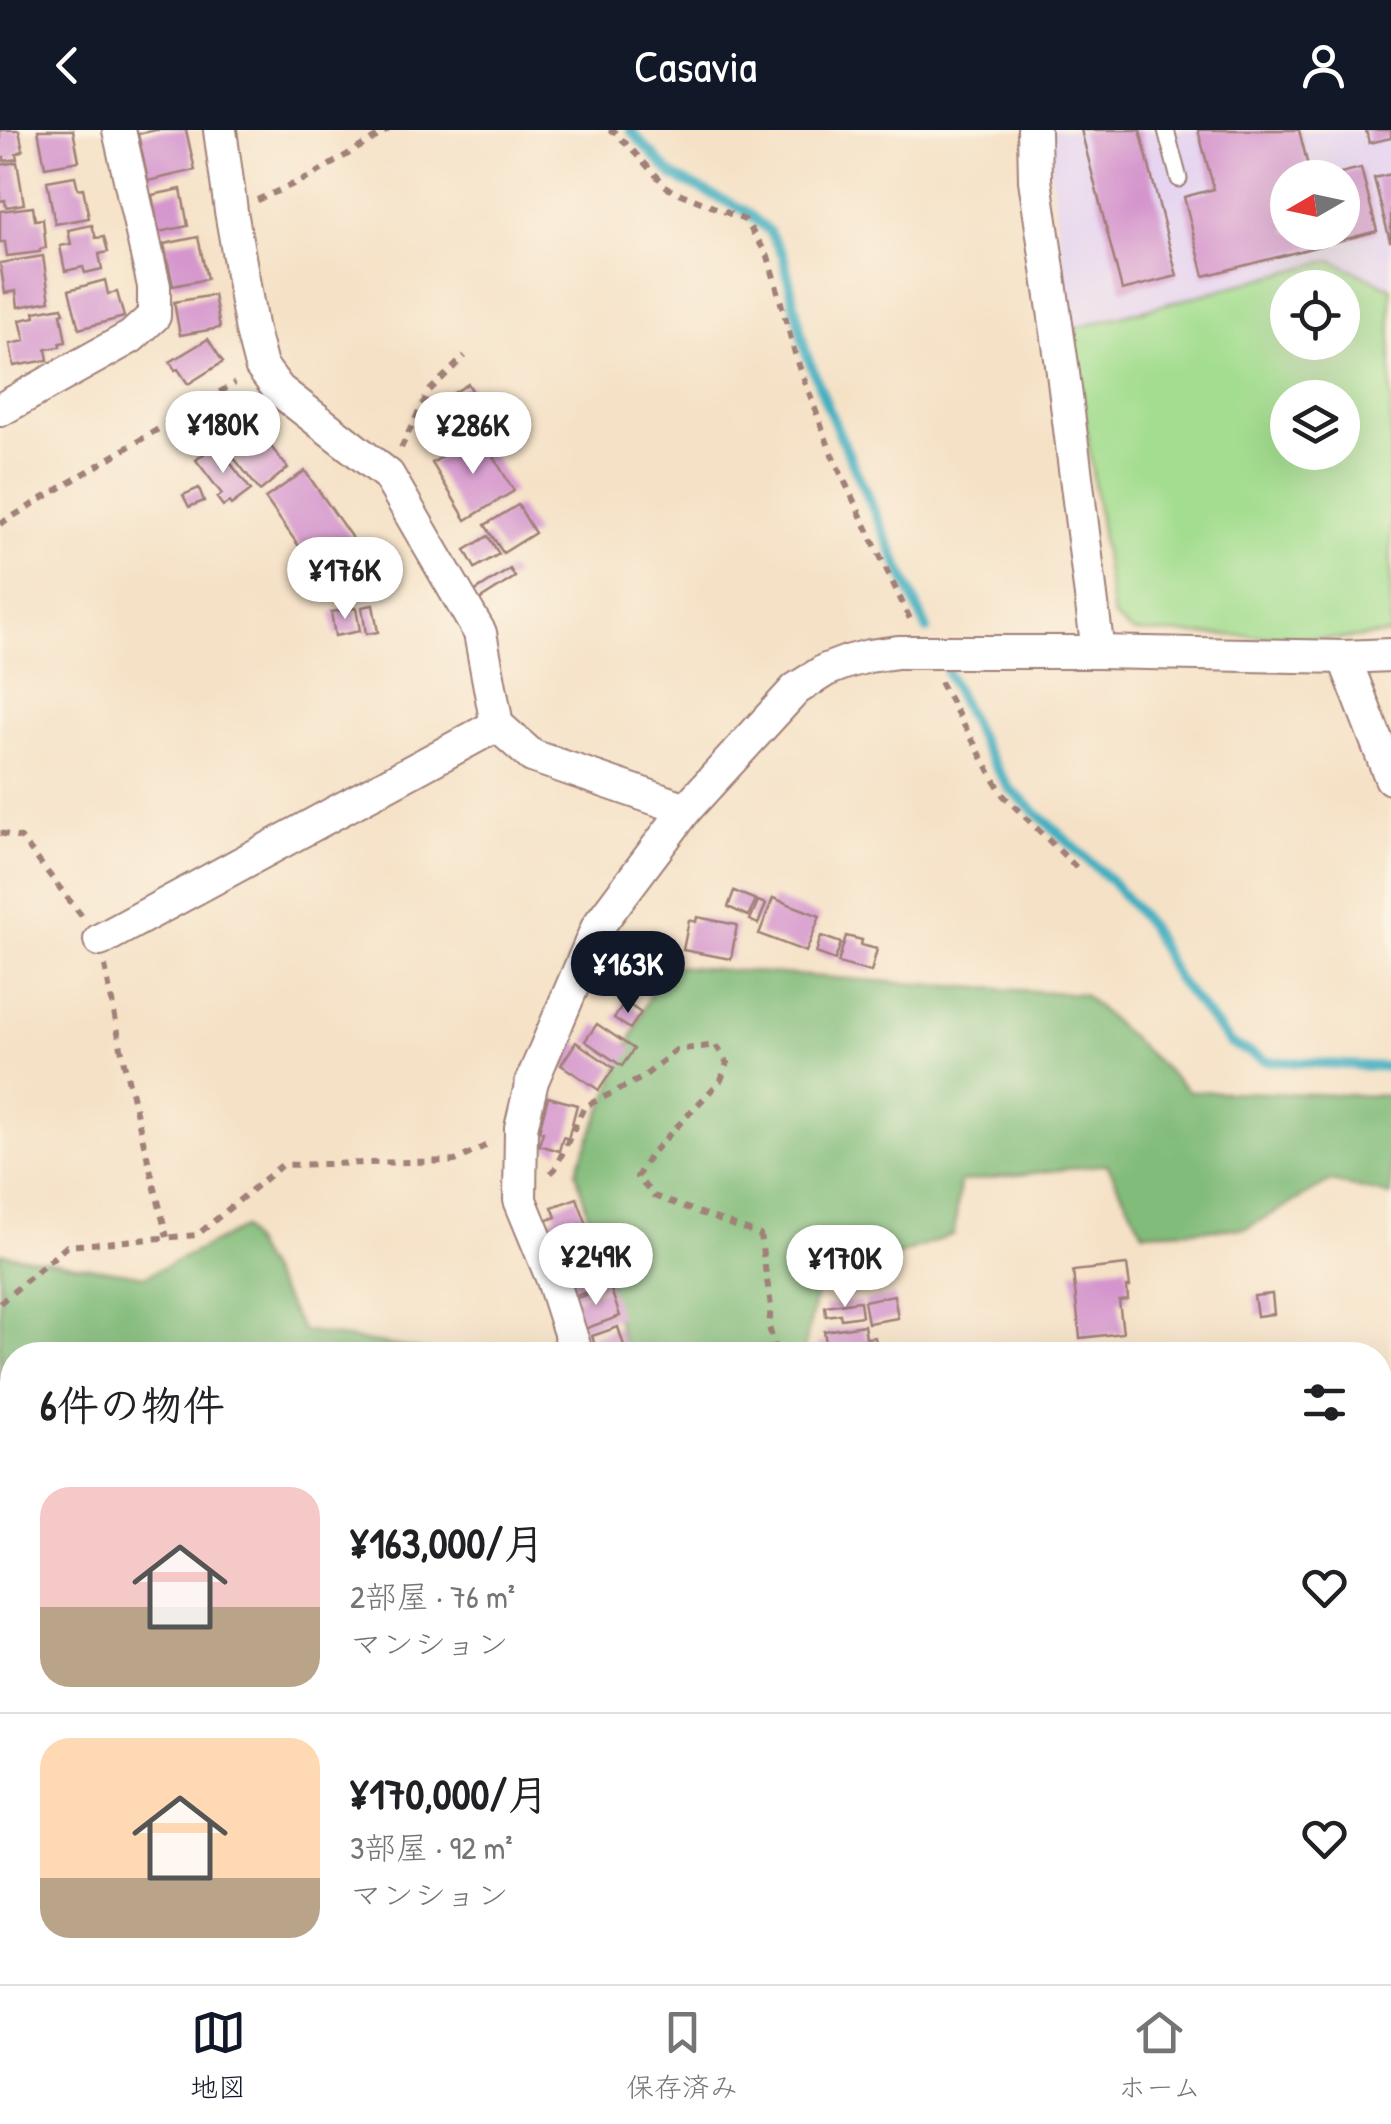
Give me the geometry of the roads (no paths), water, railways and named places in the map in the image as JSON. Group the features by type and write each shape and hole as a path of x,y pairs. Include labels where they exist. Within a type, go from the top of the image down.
{"street":[{"path":"1,406 132,337 154,316 154,286 119,130"},
{"path":"220,130 252,331 262,366 278,390 388,475 480,632 497,724 532,756 686,809"},
{"path":"1032,131 1035,180 1098,652"},
{"path":"573,1342 553,1280 520,1200 521,1128 532,1081 598,926 686,809 796,688 826,670 869,656 898,652 1391,655"},
{"path":"1344,657 1391,778"},
{"path":"100,940 497,724"}],"lane":[{"path":"1166,130 1179,180"}],"waterway":[{"path":"630,130 673,176 744,210 768,230 783,255 805,350 927,629"},
{"path":"947,672 983,746 1009,788 1111,881 1149,925 1177,979 1230,1043 1267,1061 1391,1067"}]}
